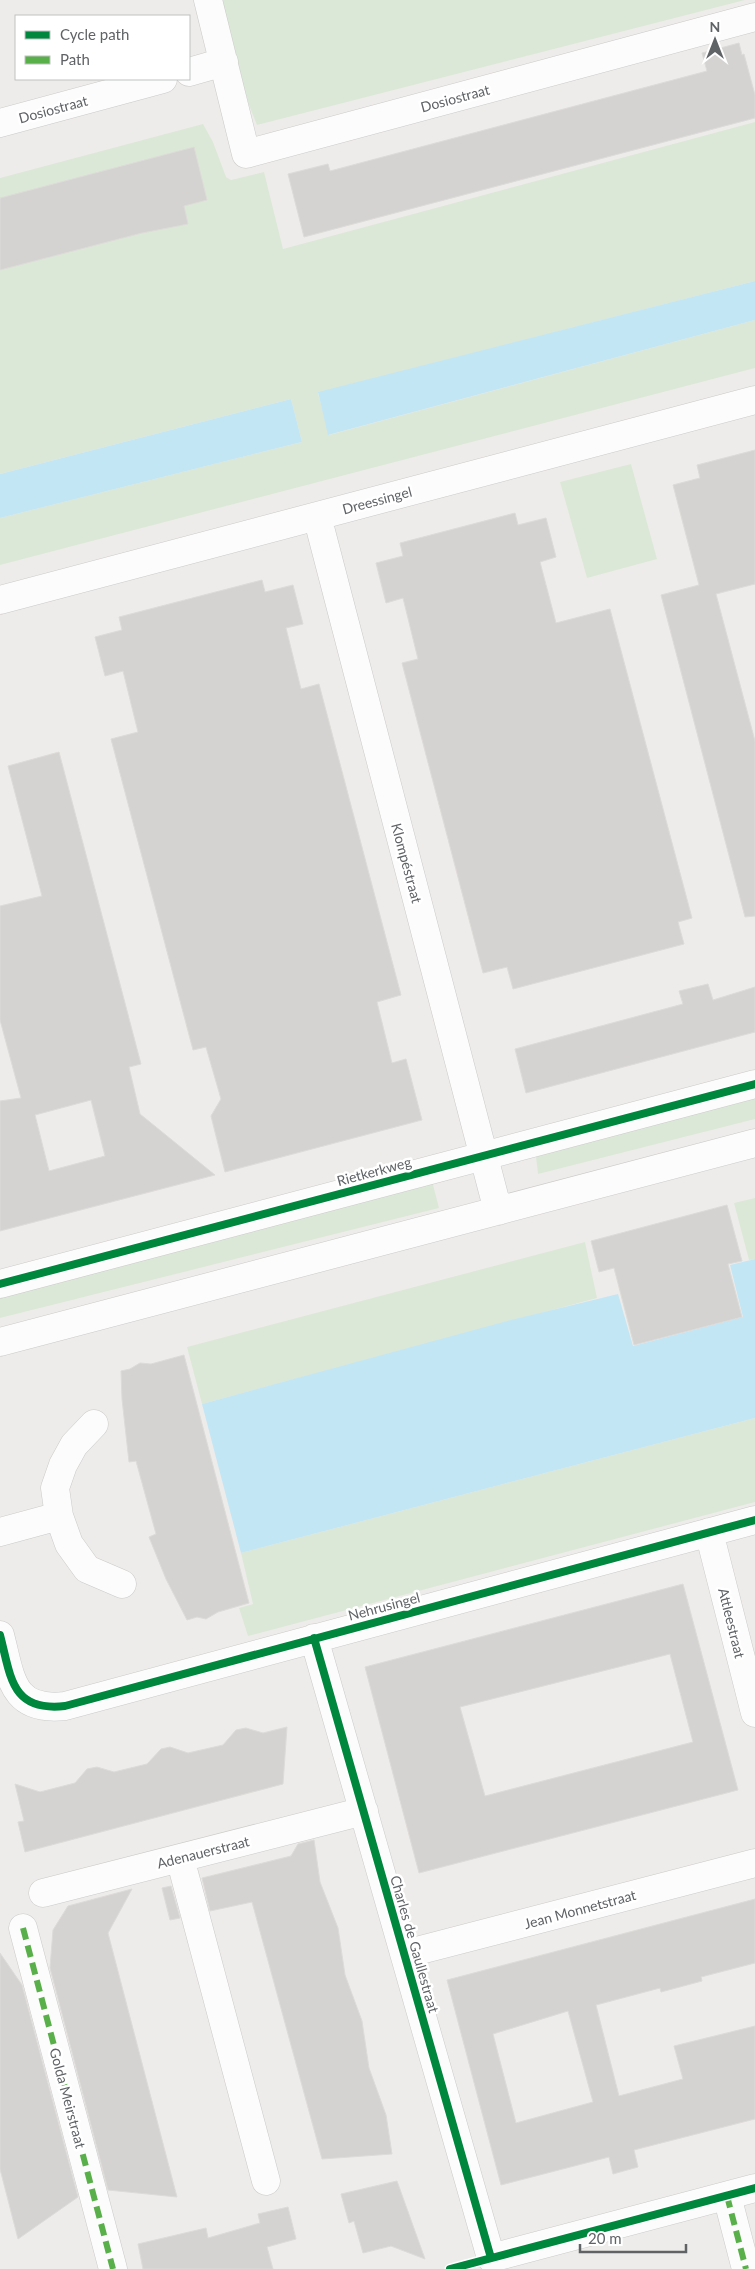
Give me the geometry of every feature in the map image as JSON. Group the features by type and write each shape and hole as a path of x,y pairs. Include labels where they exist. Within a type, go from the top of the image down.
{"street":[{"name":"Dosiostraat","path":"208,0 246,154 755,17"},
{"path":"190,72 224,62"},
{"name":"Dosiostraat","path":"0,123 159,80"},
{"name":"Dreessingel","path":"0,600 755,400"},
{"name":"Klompéstraat","path":"317,516 498,1211"},
{"name":"Rietkerkweg","path":"0,1284 755,1084"},
{"path":"0,1342 755,1143"},
{"path":"94,1424 74,1444 63,1465 55,1488 60,1516 69,1544 87,1569 122,1584"},
{"path":"0,1532 60,1516"},
{"name":"Nehrusingel","path":"0,1636 12,1683 22,1695 35,1705 48,1708 65,1706 755,1520"},
{"name":"Attleestraat","path":"709,1532 755,1713"},
{"name":"Charles de Gaullestraat","path":"314,1638 491,2258 727,2196"},
{"name":"Adenauerstraat","path":"43,1893 364,1811"},
{"path":"180,1858 266,2181"},
{"name":"Jean Monnetstraat","path":"405,1954 755,1863"},
{"name":"Golda Meirstraat","path":"23,1928 113,2269"},
{"path":"746,2269 727,2196 755,2188"}],"green space":[{"path":"219,0 745,0 257,125 249,105"},
{"path":"755,122 755,281 318,393 329,435 755,320 755,368 0,565 0,518 302,442 291,399 0,474 0,178 203,124 213,142 226,177 231,180 264,172 283,249"},
{"path":"631,464 657,559 587,578 560,482"},
{"path":"755,1090 755,1119 538,1174 535,1148"},
{"path":"431,1177 439,1208 0,1318 0,1292"},
{"path":"755,1198 755,1259 749,1260 734,1203"},
{"path":"585,1242 597,1298 202,1404 187,1347"},
{"path":"755,1418 755,1502 248,1636 239,1608 253,1604 241,1553"}],"water":[{"path":"755,281 755,320 328,435 318,392"},
{"path":"291,399 302,442 0,518 0,474"},
{"path":"755,1259 755,1418 241,1553 202,1404 511,1320 618,1294 633,1346 743,1317 730,1265"}],"building":[{"path":"739,43 742,55 744,54 755,95 755,118 304,237 288,174 328,164 330,171 707,71 702,53"},
{"path":"194,147 207,200 184,206 188,224 142,233 0,270 0,198"},
{"path":"755,450 755,584 716,594 755,741 755,916 745,917 661,595 699,585 673,485 700,478 697,465"},
{"path":"515,513 518,525 546,518 556,557 540,562 556,623 610,609 692,918 678,922 684,944 513,989 507,967 483,973 402,663 418,659 403,598 386,603 376,563 403,556 400,543"},
{"path":"262,580 265,592 293,585 303,624 286,628 301,689 319,684 401,995 377,1002 392,1063 406,1059 422,1120 225,1172 211,1116 221,1099 206,1047 193,1050 111,739 138,732 123,671 105,676 95,637 122,630 119,617"},
{"path":"59,752 141,1064 129,1067 140,1114 215,1175 0,1231 0,1101 21,1098 0,1020 0,906 42,896 8,766","holes":["91,1100 105,1156 49,1171 35,1115"]},
{"path":"708,984 713,1000 755,987 755,1032 526,1093 515,1049 683,1004 679,991"},
{"path":"727,1205 742,1261 728,1264 742,1317 634,1345 614,1268 599,1272 591,1241"},
{"path":"184,1355 249,1603 218,1612 206,1619 197,1617 187,1620 166,1579 149,1537 156,1534 136,1461 129,1462 121,1371 130,1369 140,1363 151,1364"},
{"path":"683,1584 738,1790 419,1873 365,1667","holes":["670,1654 693,1742 485,1796 460,1707"]},
{"path":"287,1727 283,1784 25,1852 18,1822 24,1821 15,1784 40,1792 75,1783 87,1769 97,1767 114,1772 147,1764 161,1749 170,1747 188,1753 223,1745 236,1730 246,1728 263,1733"},
{"path":"314,1840 320,1882 338,1928 345,1975 362,2021 369,2068 386,2115 392,2154 322,2159 252,1902 210,1911 202,1878 291,1856 298,1844"},
{"path":"171,1886 180,1918 170,1920 162,1888"},
{"path":"132,1889 108,1933 177,2197 108,2190 50,1968 53,1930 68,1906"},
{"path":"755,1899 755,1963 701,1977 702,1981 661,1992 660,1988 596,2005 619,2096 683,2079 674,2046 755,2026 755,2119 634,2150 638,2167 613,2174 609,2157 501,2185 447,1980","holes":["568,2011 593,2102 516,2123 493,2034"]},
{"path":"0,1953 22,1985 78,2197 18,2239 0,2169"},
{"path":"397,2181 425,2259 391,2246 363,2253 354,2221 349,2223 341,2194"},
{"path":"288,2207 296,2239 267,2247 273,2269 143,2269 138,2244 206,2228 208,2238 260,2223 258,2214"}],"marked path":[{"path":"23,1928 113,2269"},
{"path":"727,2196 746,2269"}],"cycle path":[{"path":"0,1284 755,1084"},
{"path":"0,1635 11,1678 16,1688 24,1697 34,1703 47,1706 65,1706 755,1520"},
{"path":"314,1638 491,2258"},
{"path":"450,2269 755,2188"}]}
